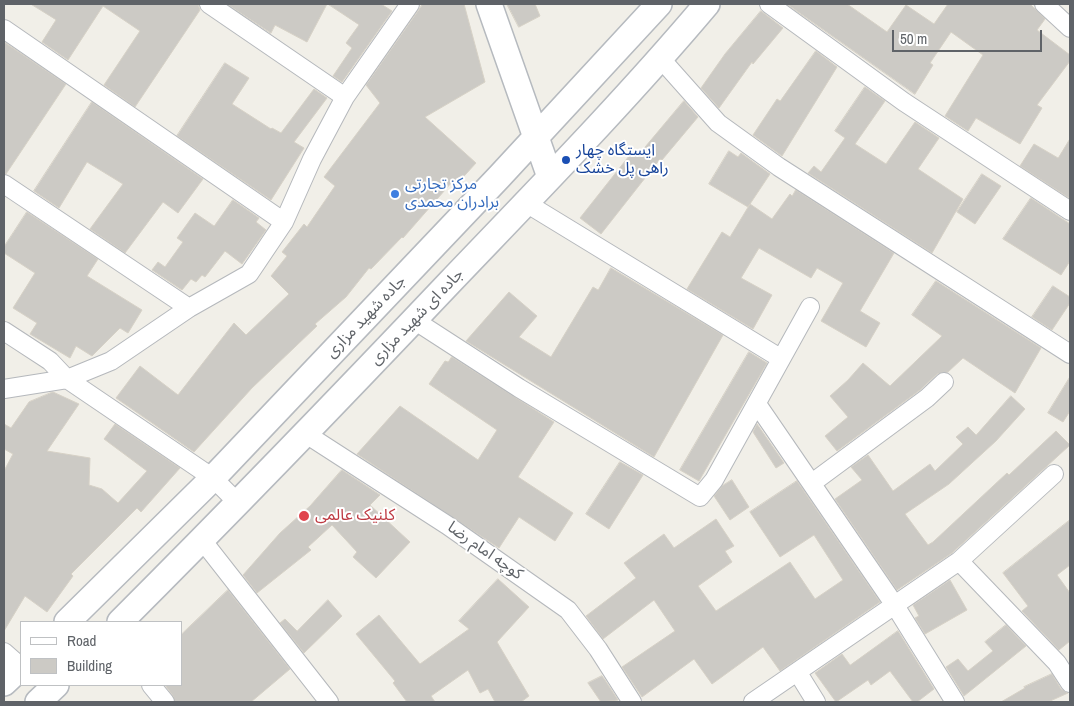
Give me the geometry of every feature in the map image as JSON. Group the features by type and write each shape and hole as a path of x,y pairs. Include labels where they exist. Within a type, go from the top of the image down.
{"main road":[{"name":"جاده شهید مزاری","path":"67,621 213,478 536,138 659,4"},
{"name":"جاده ای شهید مزاری","path":"121,621 240,504 526,203 660,59 707,4"},
{"path":"491,5 550,177"},
{"path":"4,683 20,668"},
{"path":"38,702 55,686"}],"street":[{"path":"209,4 345,97"},
{"path":"4,389 67,379 111,361 189,308 250,274 284,222 312,159 345,97 410,4"},
{"path":"769,4 904,102 1070,211"},
{"path":"1044,4 1070,28"},
{"path":"4,29 284,222"},
{"path":"660,59 718,123 779,167 1070,354"},
{"path":"4,184 189,308"},
{"path":"526,203 780,358"},
{"path":"414,320 519,388 700,497 714,480 757,404 780,358 810,308"},
{"path":"4,331 50,360 67,379 213,478 240,504"},
{"path":"812,483 927,398 944,382"},
{"path":"757,404 894,604 955,702"},
{"name":"کوچه امام رضا","path":"306,434 447,525 568,610 598,649 632,702"},
{"path":"753,702 959,560 983,541 1054,474"},
{"path":"202,540 329,702"},
{"path":"959,560 1064,659 1070,683"},
{"path":"4,652 20,666"},
{"path":"798,672 816,702"},
{"path":"152,686 165,702"}],"building":[{"path":"31,4 198,4 200,10 135,107 104,85 140,31 103,6 68,60 42,42 56,20"},
{"path":"227,4 327,4 307,42 275,25 271,33"},
{"path":"328,4 381,4 392,11 342,82 333,76 352,48 346,43 359,25"},
{"path":"423,4 464,4 485,82 425,117 476,163 456,185 452,182 403,238 371,269 369,268 346,297 315,324 317,326 252,388 194,452 116,398 140,366 178,395 234,323 246,335 289,294 271,276 287,256 282,252 304,224 307,227 335,186 324,177 380,103 366,85"},
{"path":"507,4 535,4 540,16 519,27"},
{"path":"787,4 847,4 887,32 906,5 934,24 948,4 1030,4 1045,19 1037,30 1070,55 1070,61 1037,105 1042,108 1020,144 976,118 968,131 945,116 983,55 951,32 930,63 933,65 915,94"},
{"path":"761,11 783,28 753,64 752,62 719,108 701,88 725,54"},
{"path":"4,42 66,84 6,174 4,174"},
{"path":"816,51 837,67 782,156 753,135 777,99 780,101"},
{"path":"225,63 249,78 232,104 271,129 281,133 314,89 327,98 294,142 304,148 271,200 177,136"},
{"path":"865,87 885,101 855,144 886,164 915,122 939,138 918,169 963,199 932,253 808,173 814,166 821,172 845,138 835,131"},
{"path":"684,101 698,117 662,160 660,159 601,234 580,218 633,151 638,155"},
{"path":"92,102 203,179 178,213 163,202 125,253 90,229 123,184 87,162 59,208 34,191"},
{"path":"1070,139 1069,198 1020,166 1034,144 1058,158"},
{"path":"729,151 738,157 741,153 770,174 748,207 709,184"},
{"path":"982,174 1001,186 975,224 957,212"},
{"path":"796,190 894,253 860,311 880,323 866,347 821,321 843,283 817,268 811,278 759,248 741,278 772,295 753,329 687,289 722,232 730,237 750,204 772,219 790,194 792,196"},
{"path":"1031,198 1070,224 1070,261 1061,275 1003,239"},
{"path":"233,200 259,218 256,222 266,230 242,264 225,251 205,277 202,275 196,282 191,279 182,290 152,270 158,262 165,267 183,242 177,238 195,213 214,226"},
{"path":"27,212 98,259 87,276 142,310 128,333 120,328 92,356 76,346 70,358 30,334 37,323 13,308 35,273 4,253 4,247"},
{"path":"611,268 723,335 654,457 466,341 509,292 537,316 519,337 551,357 593,287 598,290"},
{"path":"936,281 1041,348 1015,393 963,358 948,372 937,374 920,390 837,451 825,436 848,417 830,396 863,363 890,386 942,336 912,315"},
{"path":"1053,286 1070,297 1070,303 1052,330 1032,317"},
{"path":"749,352 767,363 699,481 680,470"},
{"path":"452,357 554,422 518,477 573,513 555,541 519,517 499,548 357,454 400,406 478,460 497,430 429,384 445,361 448,362"},
{"path":"1070,377 1070,411 1063,422 1048,413"},
{"path":"53,392 79,404 47,451 90,458 89,485 102,489 118,503 147,471 104,439 115,424 180,468 141,512 137,508 71,574 73,576 47,612 25,596 4,631 4,471 13,454 4,449 4,424 11,428 29,402"},
{"path":"1011,396 1025,409 996,441 949,484 905,514 928,545 1007,473 1009,475 1056,431 1070,445 952,553 897,590 835,499 862,480 851,467 868,455 893,491 930,464 935,471 963,444 956,437 968,427 976,435"},
{"path":"757,424 784,463 776,468 753,432"},
{"path":"620,462 643,475 609,529 586,514"},
{"path":"342,470 380,495 370,505 410,542 376,578 353,557 357,552 332,525 308,547 311,550 257,593 243,575 280,533 310,506"},
{"path":"732,480 749,507 730,520 714,496 722,486"},
{"path":"797,481 880,602 780,671 763,647 712,684 694,659 642,697 622,667 675,631 654,600 603,639 586,616 636,578 624,563 664,534 674,548 716,519 734,546 725,551 732,562 698,586 716,611 790,562 815,599 843,580 814,535 780,557 750,512"},
{"path":"1070,520 1070,565 1057,575 1070,593 1070,641 1059,650 1022,611 1028,606 1003,573"},
{"path":"498,579 529,607 497,642 529,696 521,702 495,702 488,689 480,693 468,670 431,696 435,702 407,702 393,683 395,681 356,634 379,615 420,664 469,629 459,621"},
{"path":"950,580 967,610 925,634 915,618 919,616 913,605"},
{"path":"228,590 290,669 251,702 175,702 166,686 182,686 182,634"},
{"path":"328,600 342,616 304,653 280,623 285,619 297,631"},
{"path":"1006,625 1026,646 964,696 946,667 958,659 968,671 993,651 985,642"},
{"path":"898,631 934,689 917,702 913,702 890,671 871,685 868,680 836,702 815,673 842,654 850,665"},
{"path":"1052,674 1061,689 1068,693 1048,702 1001,702 1024,687"},
{"path":"602,676 618,700 601,702 588,683"}],"place":[{"name":"ایستگاه چهار راهی پل خشک","path":"566,160"},
{"name":"مرکز تجارتی برادران محمدی","path":"395,194"},
{"name":"کلنیک عالمی","path":"304,516"}]}
